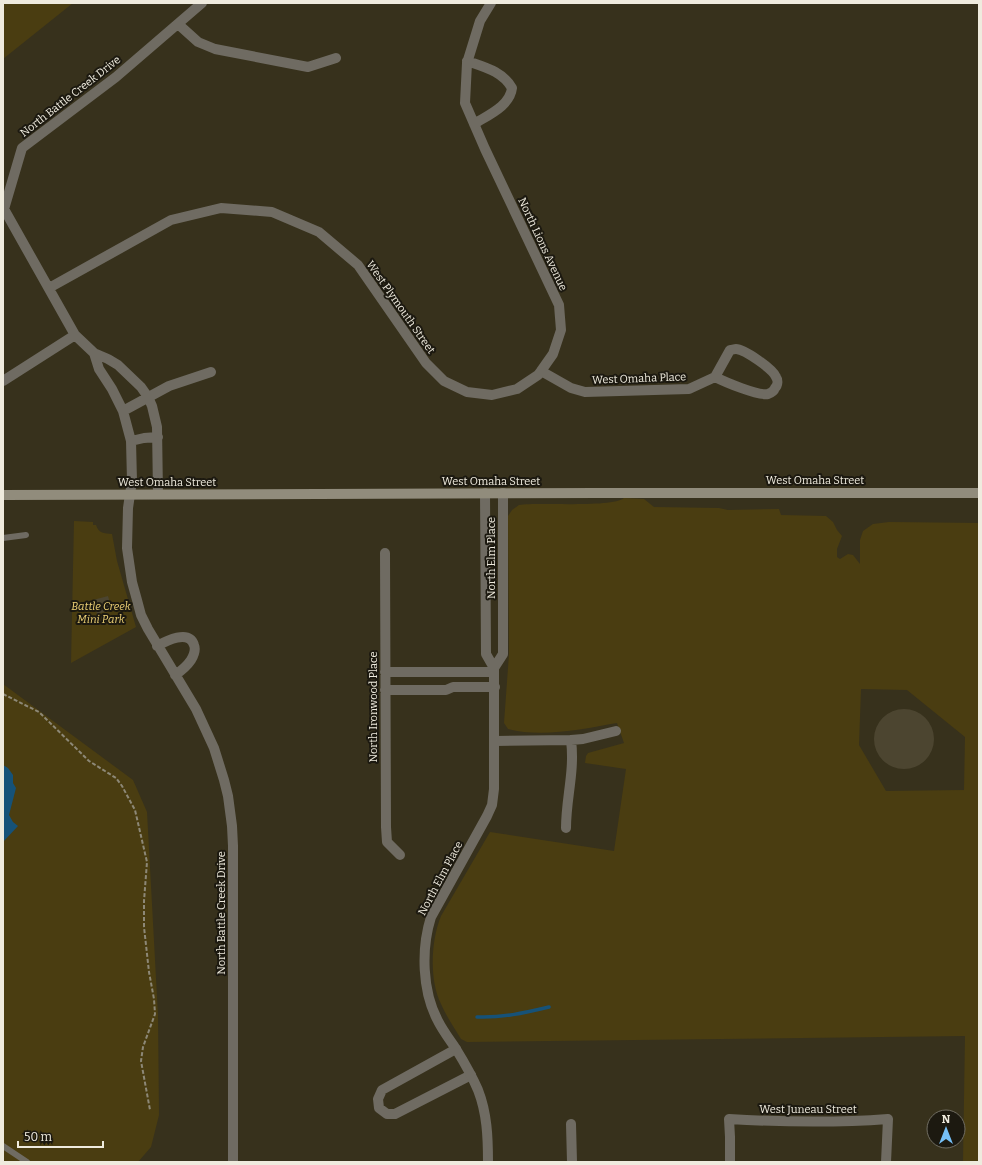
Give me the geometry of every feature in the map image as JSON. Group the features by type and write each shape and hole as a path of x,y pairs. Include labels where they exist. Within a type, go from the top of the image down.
{"main road":[{"name":"West Omaha Street","path":"3,495 979,493"}],"street":[{"name":"North Battle Creek Drive","path":"158,494 158,436 156,417 148,397 141,387 118,365 94,353 75,334 3,209 22,148 116,77 202,3"},
{"name":"North Lions Avenue","path":"492,3 480,21 467,60 465,103 559,305 560,330 553,354 540,373"},
{"path":"178,24 198,42 215,49 308,67 336,58"},
{"path":"467,60 492,70 508,82 512,88 509,98 503,105 474,124"},
{"name":"West Plymouth Street","path":"49,288 172,220 221,208 272,212 319,232 358,265 426,363 444,381 467,392 492,395 517,389 540,373"},
{"path":"3,381 75,334"},
{"path":"737,349 771,370 778,381 774,391 768,394 758,393 725,382 715,376 730,350 737,349"},
{"name":"North Battle Creek Drive","path":"94,353 99,369 112,389 123,411 131,441 132,481 128,508 127,548 132,582 141,615 175,676 196,709 214,748 224,780 230,812 233,862 232,1162"},
{"path":"123,411 169,386 211,372"},
{"name":"West Omaha Place","path":"540,373 571,388 585,392 689,389 715,376"},
{"path":"131,441 158,436"},
{"name":"North Elm Place","path":"485,493 486,654 494,670 495,686 494,789 492,805 481,830 431,917 426,938 425,971 429,996 437,1020 456,1049 478,1090 486,1118 488,1133 488,1162"},
{"name":"North Elm Place","path":"494,670 503,654 503,493"},
{"name":"North Ironwood Place","path":"385,553 386,827 388,842 400,855"},
{"path":"158,646 168,640 181,637 188,638 193,642 195,649 191,661 175,676"},
{"path":"385,672 494,670"},
{"path":"385,690 446,690 453,687 495,686"},
{"path":"495,740 571,740 594,737 616,731"},
{"path":"566,828 573,770 571,740"},
{"path":"456,1049 382,1090 378,1099 379,1108 387,1114 395,1114 471,1075"},
{"name":"West Juneau Street","path":"730,1162 729,1119 758,1121 864,1121 888,1119 886,1162"},
{"path":"571,1124 572,1162"}],"lane":[{"path":"3,538 26,535"},
{"path":"3,1146 27,1162"}],"path":[{"path":"3,694 39,712 89,761 116,778 130,799 138,817 147,862 144,927 155,1014 143,1047 141,1061 150,1110"}],"green space":[{"path":"3,3 73,3 3,59"},
{"path":"624,498 644,499 654,507 719,508 728,510 779,509 781,515 826,516 833,522 842,536 837,549 837,557 840,559 848,554 853,555 860,564 860,540 863,531 873,524 889,522 979,523 979,1162 963,1162 963,1149 966,1149 966,1109 964,1109 965,1036 467,1042 461,1039 445,1013 437,994 433,972 433,948 435,936 441,916 490,832 614,851 626,769 585,763 588,753 624,743 617,723 562,732 535,733 508,729 504,723 509,654 508,516 512,510 519,505 606,503","holes":["861,689 907,690 965,737 964,790 886,791 859,745"]},
{"name":"Battle Creek Mini Park","path":"74,521 93,522 93,525 96,525 100,532 112,534 117,561 136,627 71,663"},
{"path":"3,684 133,780 147,812 158,1015 159,1115 151,1147 138,1162 3,1162"}],"water":[{"path":"3,765 8,768 13,775 13,783 16,788 9,815 13,822 18,826 3,842"}],"building":[{"path":"108,596 112,610 97,614 93,600"},
{"path":"898,709 910,709 926,717 932,727 934,739 932,751 926,761 910,769 898,769 882,761 874,745 874,733 882,717"}],"waterway":[{"path":"477,1017 504,1016 549,1007"}]}
